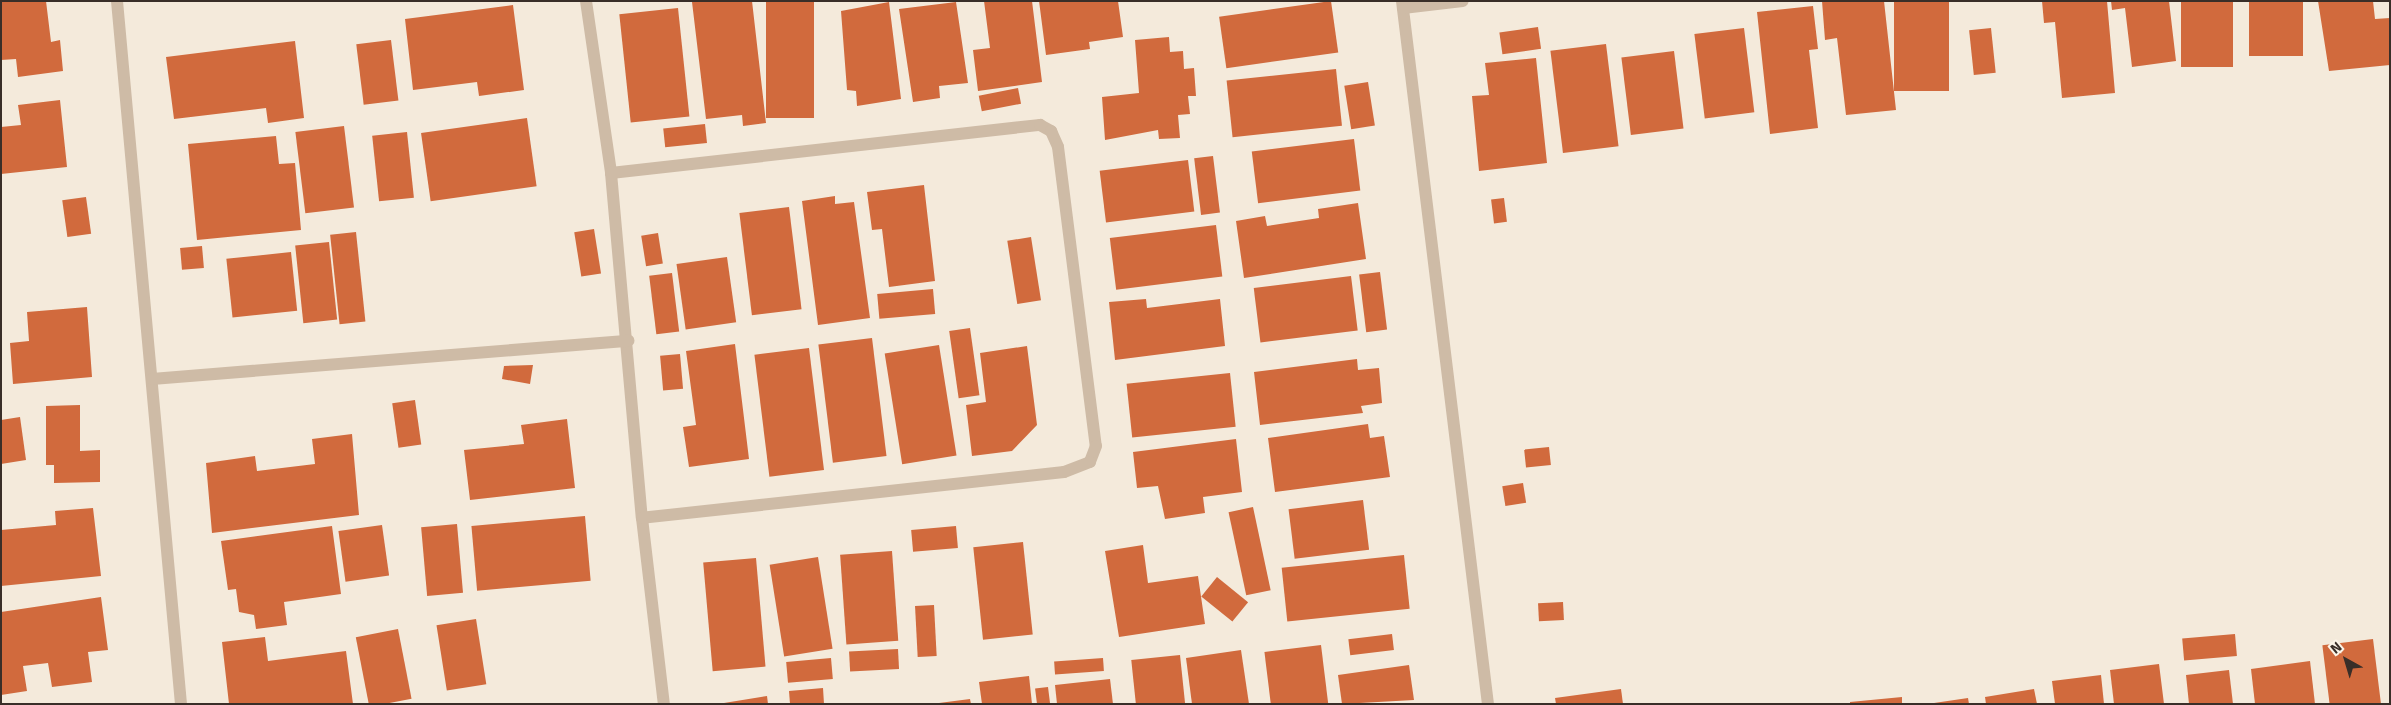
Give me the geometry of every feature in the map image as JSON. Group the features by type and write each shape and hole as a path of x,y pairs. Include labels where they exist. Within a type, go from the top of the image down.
{"street":[{"path":"117,1 180,704"},
{"path":"586,1 611,173 628,341 642,518 664,704"},
{"path":"1463,1 1403,5 1488,704"},
{"path":"611,173 1040,125 1050,131 1058,147 1096,446 1090,462 1064,472 642,518"},
{"path":"152,379 628,341"}],"building":[{"path":"1,1 46,1 51,42 60,40 63,71 18,77 16,59 1,60"},
{"path":"752,1 766,123 743,126 742,115 706,119 692,2"},
{"path":"766,1 814,1 814,118 766,118"},
{"path":"984,1 1032,1 1042,82 978,91 973,50 990,48"},
{"path":"1039,1 1118,1 1123,37 1089,42 1090,49 1046,55"},
{"path":"1331,1 1338,52 1226,68 1219,17"},
{"path":"1822,1 1884,1 1896,110 1846,115 1837,38 1825,40"},
{"path":"1894,1 1949,1 1949,91 1894,91"},
{"path":"2042,1 2107,1 2115,93 2062,98 2055,22 2044,23"},
{"path":"2111,1 2169,1 2176,61 2132,67 2125,8 2112,10"},
{"path":"2181,1 2233,1 2233,67 2181,67"},
{"path":"2249,1 2303,1 2303,56 2249,56"},
{"path":"2318,1 2373,1 2375,19 2390,18 2390,65 2329,71"},
{"path":"889,2 901,99 857,106 856,91 847,90 841,11"},
{"path":"956,2 968,83 939,86 940,98 913,102 899,9"},
{"path":"513,5 524,90 479,96 477,82 413,90 405,19"},
{"path":"1813,6 1818,49 1809,50 1818,128 1770,134 1757,12"},
{"path":"678,8 689,116 631,123 619,14"},
{"path":"1538,27 1541,49 1502,54 1499,32"},
{"path":"1744,28 1754,112 1705,118 1694,34"},
{"path":"1991,28 1996,73 1974,75 1969,30"},
{"path":"1169,37 1170,52 1183,51 1184,69 1194,68 1196,96 1188,96 1190,114 1178,115 1180,138 1159,139 1158,130 1105,140 1102,97 1139,93 1135,40"},
{"path":"391,40 398,101 364,105 356,44"},
{"path":"295,41 304,118 268,123 266,108 174,119 166,57"},
{"path":"1606,44 1619,146 1563,153 1550,51"},
{"path":"1674,51 1684,128 1631,135 1621,57"},
{"path":"1536,58 1547,163 1479,171 1472,96 1489,95 1485,63"},
{"path":"1336,69 1342,126 1233,137 1227,80"},
{"path":"1368,82 1375,125 1351,129 1344,86"},
{"path":"1018,88 1021,104 982,111 979,96"},
{"path":"60,100 67,167 1,174 1,127 21,125 18,105"},
{"path":"527,118 537,186 431,201 421,133"},
{"path":"705,124 707,143 665,147 663,128"},
{"path":"344,126 354,207 305,213 295,132"},
{"path":"407,132 414,198 379,201 372,136"},
{"path":"276,136 279,164 295,163 301,230 197,240 188,144"},
{"path":"1354,139 1360,191 1258,203 1252,152"},
{"path":"1213,156 1220,213 1201,215 1194,158"},
{"path":"1188,160 1194,212 1106,222 1100,171"},
{"path":"924,185 935,281 889,287 882,229 872,230 867,192"},
{"path":"835,196 835,204 854,202 870,318 818,325 802,201"},
{"path":"86,197 91,234 67,237 62,200"},
{"path":"1504,198 1507,222 1494,223 1491,200"},
{"path":"1358,203 1366,259 1244,278 1236,221 1265,216 1267,226 1319,218 1318,209"},
{"path":"789,207 802,309 752,315 739,213"},
{"path":"1216,225 1222,277 1116,290 1110,238"},
{"path":"594,229 601,273 581,277 574,232"},
{"path":"356,232 365,322 340,324 330,235"},
{"path":"658,233 663,264 646,266 641,236"},
{"path":"1031,237 1041,300 1017,304 1007,241"},
{"path":"329,242 337,320 303,323 295,246"},
{"path":"202,246 204,268 182,270 180,248"},
{"path":"291,252 297,311 233,317 226,259"},
{"path":"727,257 736,322 686,329 676,264"},
{"path":"1380,272 1387,330 1366,332 1359,275"},
{"path":"672,273 679,332 656,334 649,276"},
{"path":"1351,276 1358,331 1260,343 1254,288"},
{"path":"933,289 935,314 879,319 877,294"},
{"path":"1146,299 1147,308 1220,299 1225,346 1115,360 1109,302"},
{"path":"87,307 92,377 13,384 10,343 29,341 27,312"},
{"path":"970,328 979,395 959,398 949,331"},
{"path":"872,338 887,456 833,463 818,345"},
{"path":"735,344 749,459 689,467 683,427 696,425 686,351"},
{"path":"939,345 957,456 902,464 885,354"},
{"path":"1027,346 1037,425 1012,451 972,456 966,405 986,402 980,353"},
{"path":"809,348 824,470 769,477 754,355"},
{"path":"680,354 683,389 663,391 660,356"},
{"path":"1357,359 1358,370 1379,368 1382,403 1361,406 1363,413 1260,425 1254,372"},
{"path":"533,365 530,384 502,379 504,366"},
{"path":"1230,373 1236,427 1132,438 1127,384"},
{"path":"415,400 421,445 398,448 392,403"},
{"path":"80,405 80,451 100,450 100,482 54,483 54,465 46,465 46,406"},
{"path":"20,417 26,460 1,464 1,420"},
{"path":"567,419 575,488 470,500 464,450 524,444 521,425"},
{"path":"1368,424 1370,438 1384,436 1390,477 1275,492 1268,438"},
{"path":"352,434 359,515 212,533 206,463 255,456 257,471 315,464 312,439"},
{"path":"1236,439 1242,492 1203,497 1205,513 1165,519 1158,486 1137,488 1133,452"},
{"path":"1549,447 1551,465 1526,468 1524,450"},
{"path":"1523,483 1526,503 1505,506 1502,486"},
{"path":"1363,500 1369,550 1295,559 1289,509"},
{"path":"1253,507 1271,590 1246,595 1229,512"},
{"path":"93,508 101,576 1,586 1,530 56,525 55,511"},
{"path":"585,516 591,581 477,591 471,526"},
{"path":"457,524 463,593 427,596 421,527"},
{"path":"382,525 389,576 346,582 338,531"},
{"path":"332,526 341,594 284,602 287,625 256,629 254,615 239,612 236,589 228,590 221,541"},
{"path":"956,526 958,548 913,552 911,530"},
{"path":"1023,542 1033,634 983,640 973,547"},
{"path":"1143,545 1148,583 1198,576 1205,624 1119,637 1105,551"},
{"path":"892,551 898,641 846,644 840,555"},
{"path":"1404,555 1410,609 1287,622 1282,568"},
{"path":"818,557 833,649 784,657 770,565"},
{"path":"756,558 765,667 713,671 703,563"},
{"path":"1217,577 1248,602 1232,622 1201,596"},
{"path":"101,597 108,650 88,652 92,682 52,687 48,663 23,666 27,691 1,695 1,612"},
{"path":"1563,602 1564,620 1539,621 1538,603"},
{"path":"934,605 937,656 918,657 915,606"},
{"path":"476,619 486,684 447,690 436,625"},
{"path":"398,629 412,699 384,704 369,704 356,637"},
{"path":"1392,634 1394,650 1350,655 1348,639"},
{"path":"2235,634 2237,656 2184,661 2182,639"},
{"path":"265,637 268,661 346,651 353,704 229,704 222,642"},
{"path":"2373,639 2381,704 2330,704 2322,645"},
{"path":"1321,645 1328,704 1271,704 1264,652"},
{"path":"898,649 899,669 850,672 849,652"},
{"path":"1241,650 1249,704 1192,704 1186,658"},
{"path":"1180,655 1185,704 1136,704 1131,660"},
{"path":"831,658 833,679 788,683 786,662"},
{"path":"1103,658 1104,671 1055,674 1054,661"},
{"path":"2310,661 2315,704 2255,704 2251,669"},
{"path":"2159,664 2164,704 2114,704 2110,670"},
{"path":"1409,665 1414,700 1342,704 1338,675"},
{"path":"2229,670 2233,704 2189,704 2186,675"},
{"path":"2101,675 2104,704 2055,704 2052,681"},
{"path":"1029,676 1032,704 982,704 979,682"},
{"path":"1110,679 1113,704 1057,704 1055,685"},
{"path":"1048,687 1050,704 1037,704 1035,689"},
{"path":"823,688 824,704 790,704 789,691"},
{"path":"1621,689 1623,704 1556,704 1555,698"},
{"path":"2034,689 2037,704 1986,704 1985,697"},
{"path":"767,696 768,704 724,704 724,703"},
{"path":"1902,697 1902,704 1850,704 1850,702"},
{"path":"1968,698 1969,704 1934,704 1934,703"},
{"path":"970,699 971,704 939,704 939,703"}]}
